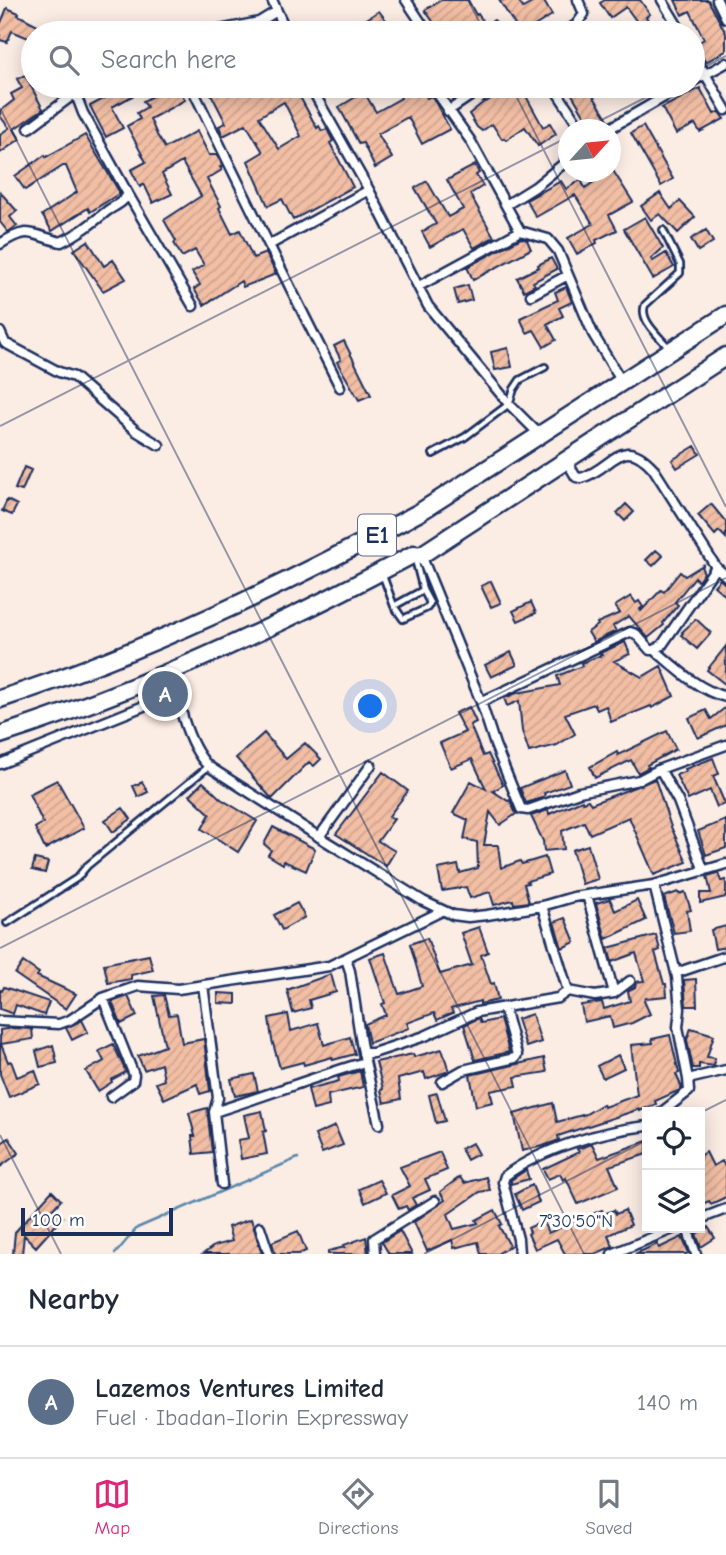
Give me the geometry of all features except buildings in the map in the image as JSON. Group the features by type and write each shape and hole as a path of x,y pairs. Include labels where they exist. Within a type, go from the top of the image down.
{"highway":[{"name":"E1","path":"0,699 145,645 310,569 420,512 726,315"},
{"name":"E1","path":"0,735 174,669 294,615 418,554 726,356"}],"street":[{"path":"272,0 282,21"},
{"path":"579,0 583,14 579,21"},
{"path":"662,0 675,21"},
{"path":"717,0 726,18"},
{"path":"409,1 421,21"},
{"path":"261,21 277,11"},
{"path":"726,63 705,75 726,110"},
{"path":"29,128 67,98"},
{"path":"77,98 128,194 193,306"},
{"path":"197,98 340,387"},
{"path":"317,98 369,190 428,306 509,404 540,436"},
{"path":"440,98 470,140 520,231"},
{"path":"448,111 467,98"},
{"path":"561,98 575,119"},
{"path":"621,122 662,98"},
{"path":"506,205 558,169"},
{"path":"269,245 369,190"},
{"path":"0,244 22,232 61,242 84,231 124,201 128,194"},
{"path":"419,286 520,231 548,239 554,244 593,334 623,383"},
{"path":"531,295 568,275"},
{"path":"0,332 5,343 59,372 74,377 136,431 159,445"},
{"path":"566,460 576,477 581,478 624,453 632,452 642,456 653,468 716,566 726,576"},
{"path":"418,554 481,702 521,809 528,810 579,792 639,779 726,745"},
{"path":"655,650 663,645 716,566"},
{"path":"481,702 630,632 636,634 650,650 655,650 690,680 712,693 726,697"},
{"path":"174,669 176,693 194,745 200,758 208,766 319,838 442,911 468,917 542,906 587,895 654,885 726,864"},
{"path":"0,764 176,693"},
{"path":"319,838 371,765"},
{"path":"660,769 678,801 704,871"},
{"path":"654,885 676,973 680,1009 678,1027 689,1091 668,1107"},
{"path":"587,895 614,993"},
{"path":"542,906 568,991"},
{"path":"0,1021 59,1024 70,1020 103,998 138,986 178,989 314,970 346,959 442,911"},
{"path":"676,973 726,956"},
{"path":"346,959 379,1124"},
{"path":"363,1052 373,1053 425,1036 477,1012 558,998 568,991 595,996 614,993 630,981"},
{"path":"203,985 219,1098 214,1112 222,1184"},
{"path":"103,998 134,1075 133,1081 111,1097"},
{"path":"442,1082 463,1070 515,1058 517,1055 504,1008"},
{"path":"214,1112 365,1062"},
{"path":"688,1079 726,1070"},
{"path":"519,1254 518,1239 504,1189 505,1176 567,1145 642,1127"},
{"path":"375,1254 374,1239 435,1201"},
{"path":"705,1217 726,1209"},
{"path":"260,1227 269,1254"},
{"path":"612,1254 661,1233"},
{"path":"689,1233 696,1254"}],"lane":[{"path":"663,230 680,264 681,272 645,304 643,311 644,318 671,351"},
{"path":"433,454 465,437 509,404 520,380 545,367"},
{"path":"381,572 394,606 405,620 427,608 430,603 423,590 418,554"},
{"path":"394,606 423,590"},
{"path":"6,923 76,878 208,766"}],"waterway":[{"path":"115,1254 137,1228 298,1158"}],"place":[{"name":"Lazemos Ventures Limited","path":"165,694"}]}
